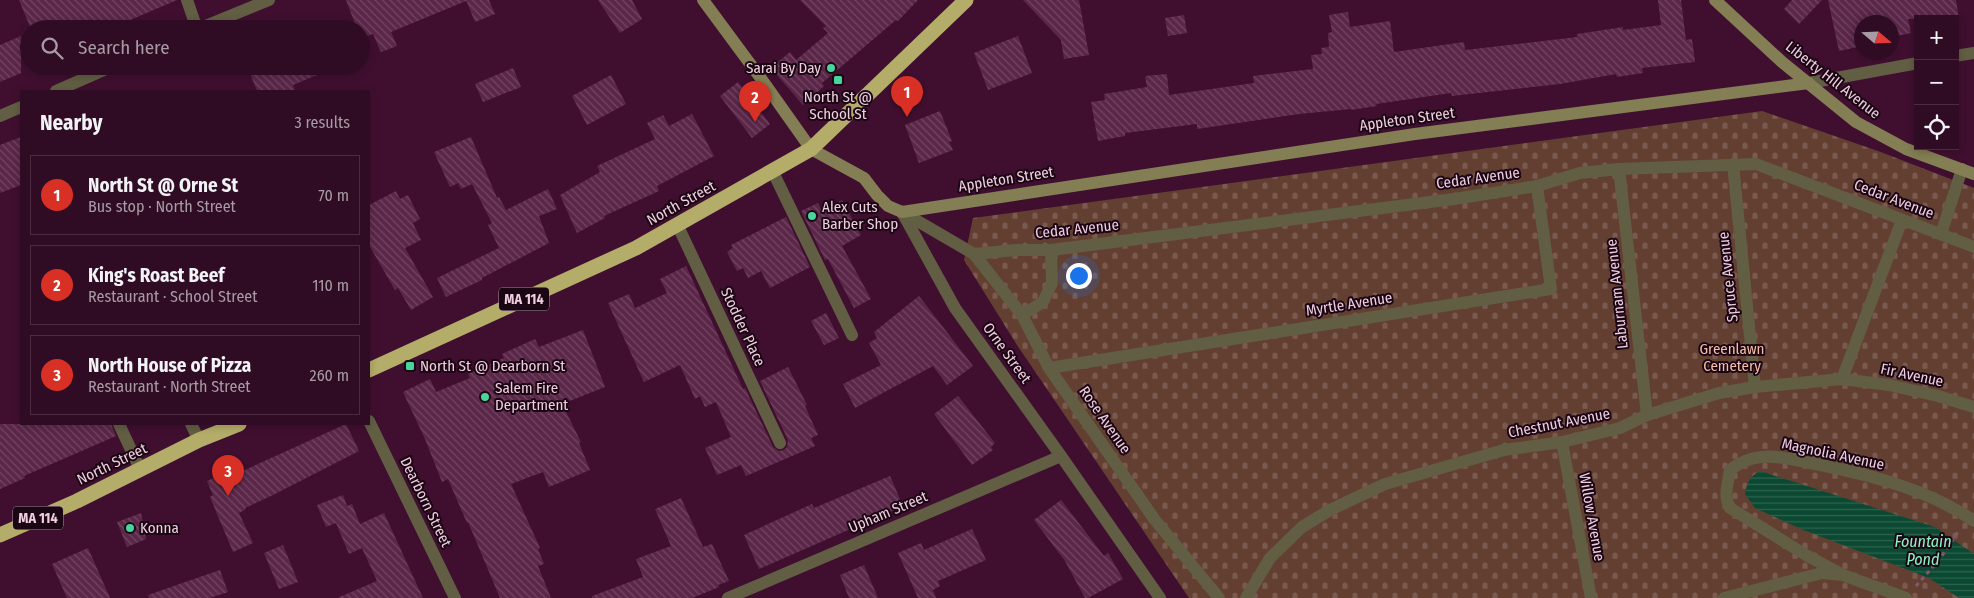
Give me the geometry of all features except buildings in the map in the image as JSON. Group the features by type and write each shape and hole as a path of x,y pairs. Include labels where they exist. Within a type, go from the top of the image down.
{"highway":[{"name":"North Street","path":"370,370 636,248 811,149 966,0"},
{"name":"North Street","path":"0,535 77,500 199,440 236,425"}],"street":[{"path":"187,0 195,20"},
{"path":"220,20 269,0"},
{"path":"703,0 766,84 811,149"},
{"name":"Liberty Hill Avenue","path":"1715,0 1782,62 1856,122 1906,149 1974,174"},
{"path":"1959,56 1974,54"},
{"name":"Appleton Street","path":"902,212 1415,134 1809,83 1914,64"},
{"path":"58,90 92,75"},
{"path":"0,116 20,107"},
{"name":"Orne Street","path":"811,149 864,178 888,206 902,212 955,308 1160,598"},
{"name":"Cedar Avenue","path":"974,254 1016,250 1051,250 1454,199 1537,186 1580,173 1620,169 1733,164 1756,164 1974,246"},
{"name":"Spruce Avenue","path":"1733,164 1755,386"},
{"name":"Laburnam Avenue","path":"1620,169 1647,415"},
{"path":"772,170 852,335"},
{"path":"1941,234 1962,170"},
{"name":"Myrtle Avenue","path":"1049,368 1551,289 1537,186"},
{"path":"902,212 974,254"},
{"path":"1842,379 1902,220"},
{"name":"Stodder Place","path":"677,224 780,443"},
{"path":"1022,315 1042,302 1052,283 1051,250"},
{"name":"Rose Avenue","path":"974,254 1022,315 1049,368 1156,520 1219,598"},
{"name":"Chestnut Avenue","path":"1246,598 1270,558 1302,527 1330,510 1384,484 1504,450 1562,442 1620,428 1647,415 1719,393 1755,386 1842,379"},
{"name":"Fir Avenue","path":"1842,379 1889,385 1938,396 1974,408"},
{"name":"Dearborn Street","path":"370,422 455,598"},
{"path":"119,425 140,469"},
{"path":"192,425 199,440"},
{"name":"Willow Avenue","path":"1562,442 1591,598"},
{"name":"Upham Street","path":"728,598 1061,456"},
{"name":"Magnolia Avenue","path":"1843,576 1730,508 1726,493 1730,470 1748,460 1762,456 1832,467 1920,492 1970,518"},
{"path":"1724,598 1822,573 1843,576 1909,595"}],"path":[{"path":"1909,595 1970,518"}],"green space":[{"name":"Greenlawn Cemetery","path":"1762,111 1878,151 1974,188 1974,598 1189,598 1017,345 964,260 973,218"}],"water":[{"name":"Fountain Pond","path":"1760,471 1935,527 1974,554 1974,598 1959,598 1929,578 1801,529 1755,508 1745,494 1749,481"}],"place":[{"name":"Sarai By Day","path":"831,68"},
{"name":"North St @ School St","path":"838,80"},
{"name":"North St @ Orne St","path":"907,117"},
{"name":"King's Roast Beef","path":"755,122"},
{"name":"Alex Cuts Barber Shop","path":"812,216"},
{"name":"North St @ Dearborn St","path":"410,366"},
{"name":"Salem Fire Department","path":"485,397"},
{"name":"North House of Pizza","path":"228,496"},
{"name":"Konna","path":"130,528"}]}
